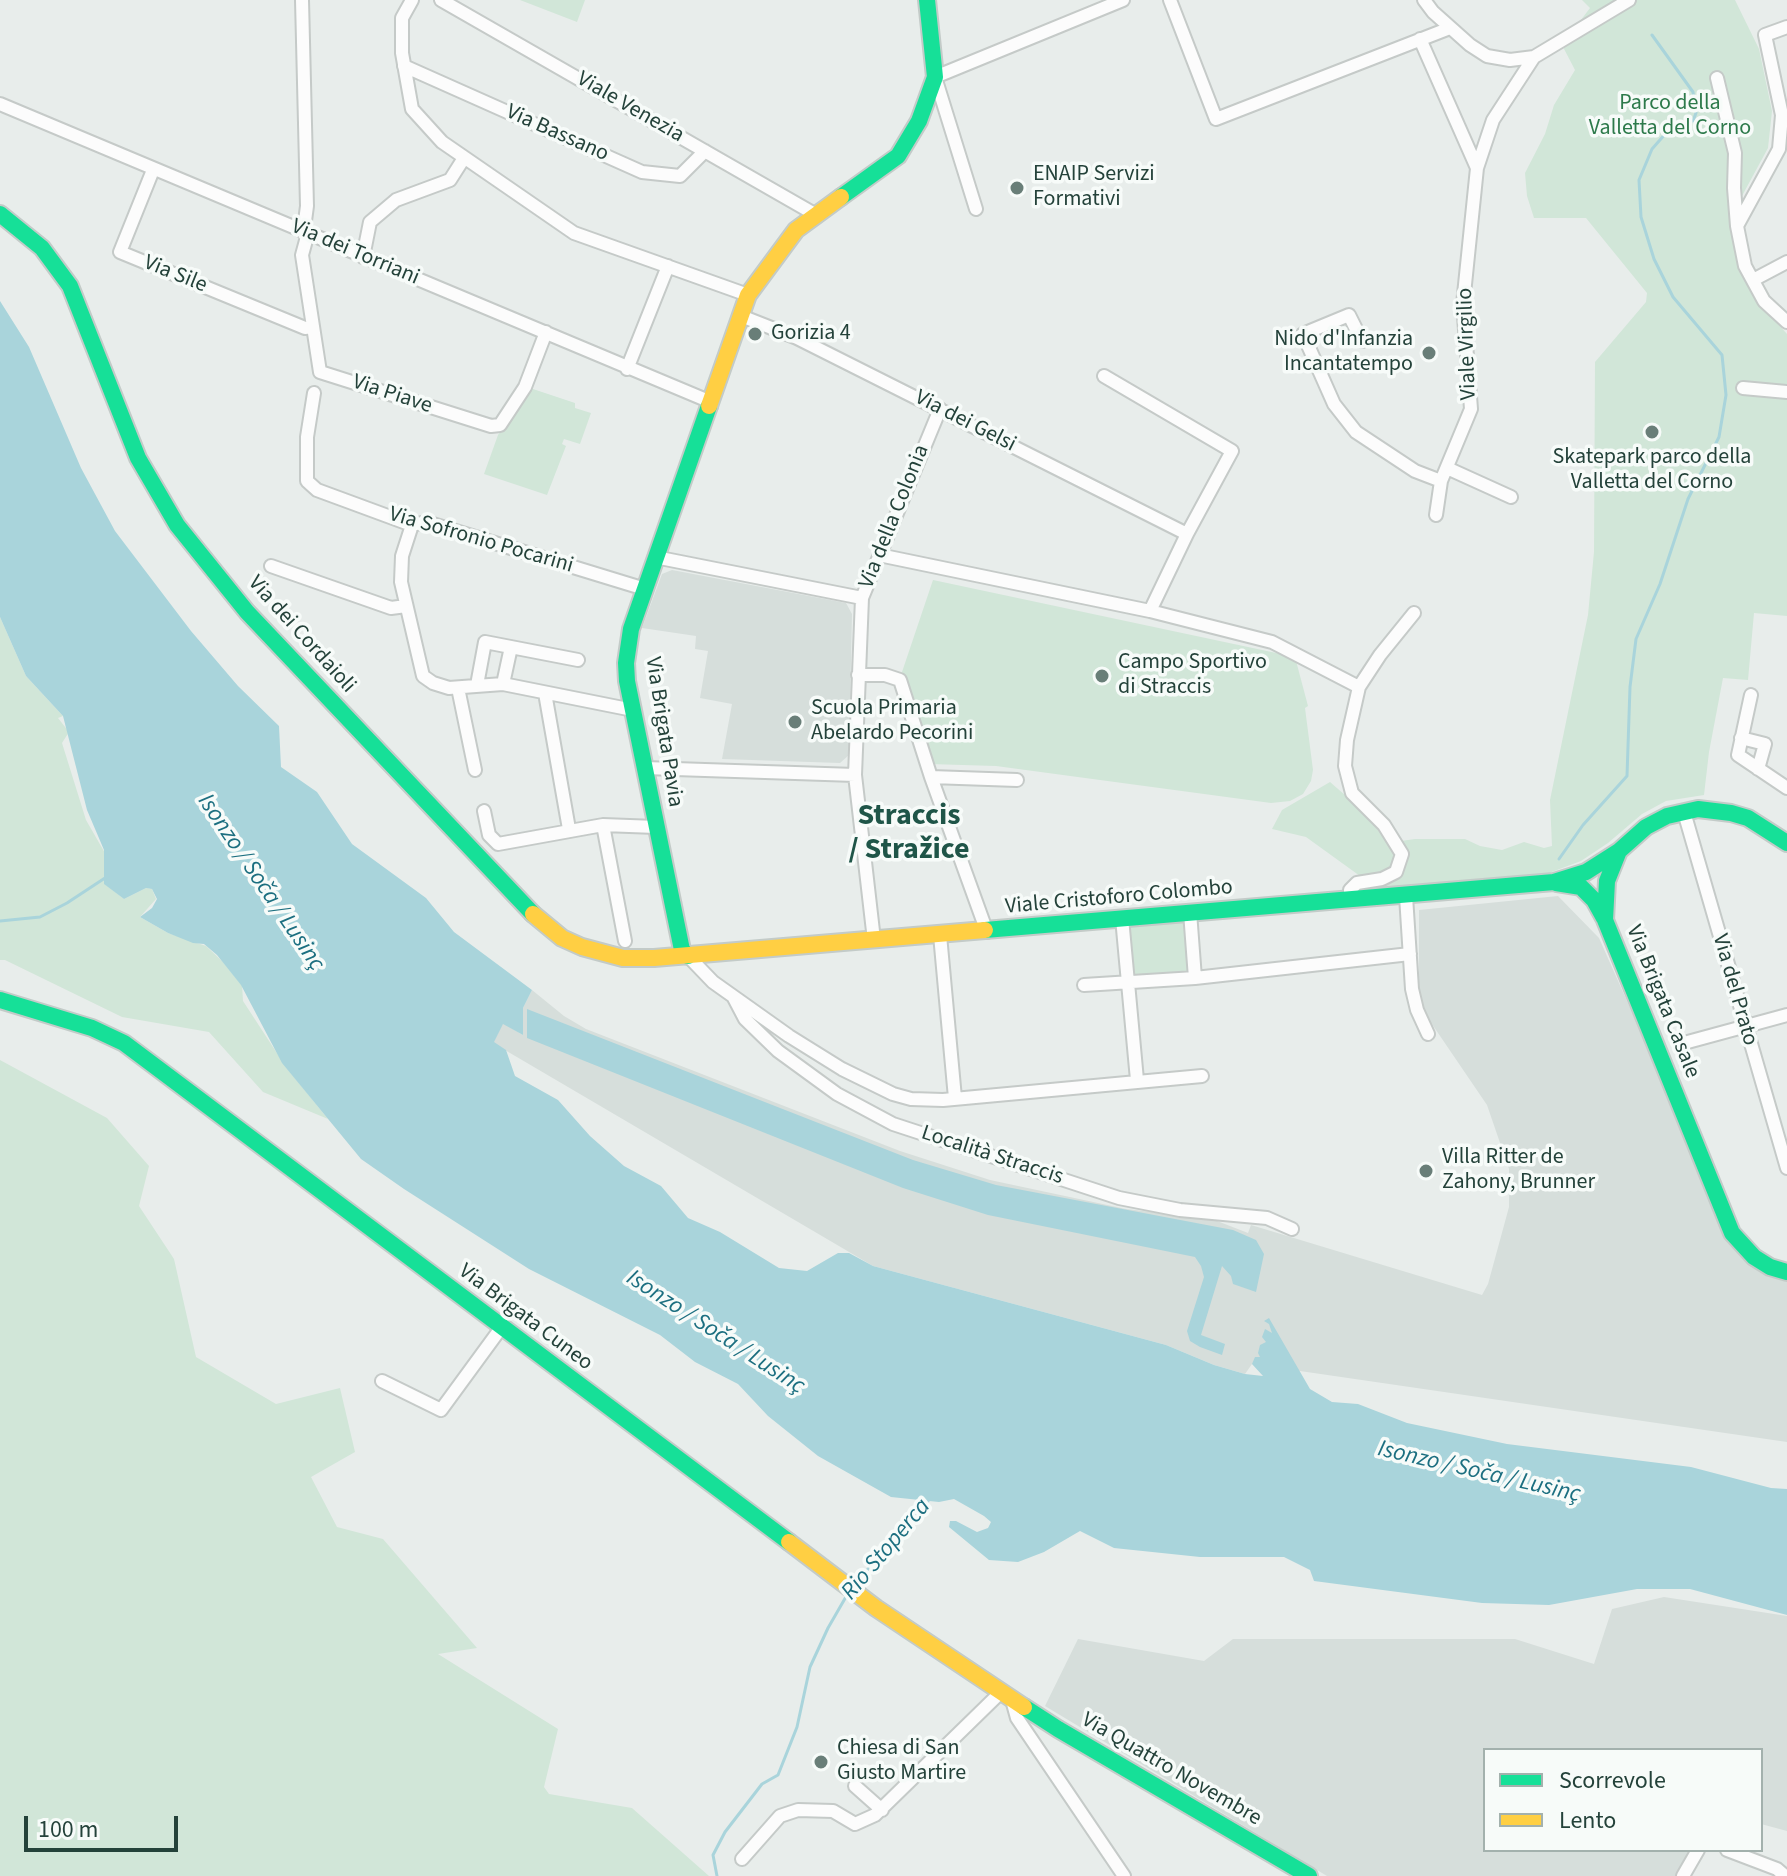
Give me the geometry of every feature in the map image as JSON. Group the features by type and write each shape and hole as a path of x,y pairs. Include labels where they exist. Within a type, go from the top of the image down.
{"street":[{"name":"Via Piave","path":"302,0 307,206 302,255 320,372 491,426 500,425 525,387 546,332"},
{"path":"412,0 402,18 404,66 412,109 442,142 574,233 748,295"},
{"name":"Viale Venezia","path":"441,0 818,216"},
{"name":"Via Brigata Pavia","path":"927,0 935,77 919,121 898,156 796,230 748,295 655,557 627,647 627,681 682,950 713,982 789,1036 842,1069 893,1094 928,1100 1202,1076"},
{"path":"976,209 935,77 1123,0"},
{"path":"1170,0 1216,119 1450,28"},
{"path":"1424,0 1450,28 1487,56 1510,60 1534,57 1629,0"},
{"path":"1737,226 1783,148 1782,115 1765,35 1787,27"},
{"name":"Viale Virgilio","path":"1420,39 1477,168"},
{"name":"Viale Virgilio","path":"1436,515 1441,481 1471,409 1463,304 1477,168 1493,120 1534,57"},
{"name":"Via Bassano","path":"404,66 642,172 680,176 705,151"},
{"path":"1717,78 1735,153 1737,226 1745,266 1764,301 1787,322"},
{"name":"Via dei Torriani","path":"0,104 711,402"},
{"path":"363,257 370,222 396,200 450,180 464,158"},
{"name":"Via Sile","path":"153,170 120,252 305,328 313,327"},
{"name":"Via dei Cordaioli","path":"0,214 42,248 70,286 138,458 177,525 247,612 543,924 562,938 601,954 639,959 688,956"},
{"path":"1753,280 1787,262"},
{"path":"627,369 668,266"},
{"path":"1362,341 1349,315 1303,334 1334,404 1356,432 1415,471 1441,481"},
{"name":"Via dei Gelsi","path":"741,316 797,338 1187,534"},
{"path":"1104,376 1232,451 1150,611"},
{"path":"1743,388 1787,392"},
{"name":"Via Sofronio Pocarini","path":"314,393 307,437 307,481 317,490 412,525 426,522 645,589"},
{"name":"Via della Colonia","path":"874,940 855,775 862,598 940,409"},
{"path":"1447,468 1511,497"},
{"path":"412,525 400,568 423,676 442,686 458,688 503,684 633,710"},
{"path":"879,555 1150,611 1272,642 1359,687"},
{"path":"655,557 862,598"},
{"path":"271,566 391,608 406,606"},
{"path":"1350,901 1350,890 1357,883 1382,879 1396,872 1402,854 1384,825 1352,793 1345,766 1347,740 1359,687 1414,613"},
{"path":"477,685 485,642 578,660"},
{"path":"503,684 511,647"},
{"path":"858,675 885,675 900,680 987,932"},
{"path":"458,688 475,770"},
{"path":"545,693 569,829"},
{"path":"1751,695 1738,755 1787,788"},
{"path":"1741,738 1765,744 1758,769"},
{"path":"645,768 855,775"},
{"path":"931,777 1017,780"},
{"path":"1619,851 1646,827 1667,816 1713,809 1740,815 1787,843"},
{"path":"484,811 489,835 498,844 603,825 656,827"},
{"name":"Via del Prato","path":"1684,812 1787,1168"},
{"path":"603,825 625,941"},
{"name":"Viale Cristoforo Colombo","path":"688,956 1554,882 1586,872 1619,851"},
{"name":"Via Brigata Casale","path":"1619,851 1607,881 1605,920 1732,1233 1754,1257 1770,1267 1787,1272"},
{"name":"Viale Cristoforo Colombo","path":"1554,882 1581,887 1594,900 1605,920"},
{"path":"1406,896 1412,989 1428,1034"},
{"path":"1190,912 1195,978"},
{"path":"1122,918 1137,1080"},
{"path":"940,935 955,1098"},
{"path":"1084,985 1195,978 1410,954"},
{"name":"Località Straccis","path":"734,998 745,1019 778,1051 837,1094 893,1124 1119,1198 1180,1210 1267,1218 1292,1229"},
{"name":"Via Brigata Cuneo","path":"0,1000 92,1028 124,1043 851,1589 1006,1696"},
{"path":"1684,1043 1787,1015"},
{"path":"382,1381 441,1410 501,1328"},
{"path":"742,1859 780,1816 798,1810 833,1811 855,1824 875,1815 1006,1696 1017,1718 1124,1876"},
{"name":"Via Quattro Novembre","path":"1006,1696 1309,1876"},
{"path":"855,1786 882,1810"},
{"path":"1683,1876 1697,1852"},
{"path":"1732,1852 1777,1869 1785,1876"}],"shaded area":[{"path":"672,570 846,603 852,614 849,755 840,763 722,759 732,704 700,698 708,651 695,649 696,636 642,628 662,574"},
{"path":"1558,896 1599,938 1731,1235 1787,1273 1787,1442 1252,1364 1245,1374 1166,1345 873,1266 493,1043 503,1023 523,1035 523,1008 532,990 586,1029 900,1151 990,1180 1126,1209 1212,1219 1248,1233 1251,1225 1482,1295 1488,1284 1509,1207 1509,1169 1487,1105 1419,1005 1419,910"},
{"path":"1664,1597 1787,1616 1787,1831 1763,1825 1763,1748 1483,1748 1483,1852 1693,1852 1679,1876 1327,1876 1045,1706 1078,1639 1204,1661 1233,1639 1515,1639 1594,1664 1612,1609"}],"green space":[{"path":"520,0 585,0 577,22"},
{"name":"Parco della Valletta del Corno","path":"1582,0 1735,0 1759,49 1772,111 1768,148 1730,218 1753,296 1787,334 1787,616 1754,613 1748,680 1723,678 1704,795 1666,801 1642,814 1581,861 1541,876 1378,889 1306,837 1272,829 1282,810 1330,782 1394,842 1465,839 1480,846 1502,850 1524,842 1544,848 1552,846 1550,800 1588,615 1594,552 1595,362 1646,302 1647,293 1586,218 1534,218 1527,196 1525,173 1545,134 1554,105 1575,70 1562,45 1590,8"},
{"path":"530,388 575,403 575,408 591,413 580,444 564,439 562,444 566,446 547,495 484,474 498,435"},
{"path":"933,580 1295,657 1308,706 1305,708 1313,770 1311,781 1303,794 1290,801 1271,803 996,766 929,764 902,672"},
{"path":"0,617 26,676 63,716 58,718 69,732 62,743 86,820 105,853 105,884 124,899 146,888 152,889 156,899 140,917 168,933 206,946 222,961 242,985 243,1001 286,1067 328,1119 263,1092 209,1032 122,1017 0,960"},
{"path":"1190,912 1195,978 1127,982 1122,918"},
{"path":"0,1060 107,1118 149,1166 139,1206 174,1259 196,1357 276,1404 340,1388 355,1452 311,1477 337,1527 383,1539 477,1648 438,1654 558,1729 544,1787 549,1794 632,1808 709,1876 0,1876"}],"water":[{"name":"Isonzo / Soča / Lusinç","path":"0,301 29,347 81,468 115,531 191,631 238,686 279,726 281,767 317,792 352,844 426,898 454,932 532,990 523,1008 523,1035 503,1024 494,1042 506,1050 515,1076 558,1100 590,1136 624,1166 661,1186 688,1218 720,1232 779,1268 807,1271 838,1253 849,1253 873,1266 1166,1345 1245,1374 1263,1376 1252,1364 1255,1357 1260,1357 1260,1345 1266,1342 1262,1337 1265,1329 1272,1333 1269,1324 1264,1321 1269,1318 1310,1389 1332,1402 1358,1404 1407,1423 1507,1444 1691,1467 1771,1488 1787,1489 1787,1615 1690,1589 1637,1589 1549,1605 1482,1603 1314,1581 1310,1570 1284,1557 1200,1557 1114,1548 1080,1531 1044,1552 1018,1562 989,1560 949,1527 950,1521 956,1521 977,1532 988,1528 991,1522 984,1516 954,1499 939,1502 891,1497 818,1456 768,1416 738,1384 695,1362 660,1335 529,1269 361,1159 282,1063 241,985 217,955 204,944 168,933 140,917 152,908 157,899 152,889 146,888 124,899 104,884 104,850 87,810 63,716 26,676 0,617"},
{"path":"527,1009 913,1160 996,1185 1233,1230 1256,1240 1264,1254 1256,1292 1233,1284 1231,1276 1222,1266 1201,1335 1225,1344 1222,1355 1200,1347 1190,1341 1187,1331 1204,1277 1195,1257 988,1215 903,1188 527,1038"}],"waterway":[{"path":"1559,859 1583,825 1627,776 1630,687 1636,639 1660,584 1688,499 1719,437 1726,395 1722,355 1673,297 1654,259 1641,217 1639,180 1652,149 1674,124 1693,121 1696,113 1693,92 1652,35"},
{"path":"0,921 40,917 108,876"},
{"name":"Rio Stoperca","path":"854,1585 928,1501"},
{"name":"Rio Stoperca","path":"717,1876 713,1855 725,1832 762,1784 778,1775 797,1727 810,1667 847,1595"}],"traffic: fast":[{"path":"841,197 898,156 919,121 935,77 927,0"},
{"path":"0,214 42,248 70,286 138,458 177,525 247,612 533,914"},
{"path":"688,956 682,950 627,681 626,663 631,629 709,406"},
{"path":"1787,843 1748,818 1731,813 1698,809 1667,816 1646,827 1619,851 1607,881 1605,920 1732,1233 1754,1257 1770,1267 1787,1272"},
{"path":"985,930 1554,882 1586,872 1619,851"},
{"path":"1556,883 1581,887 1594,900 1604,918"},
{"path":"0,1000 92,1028 124,1043 789,1542"},
{"path":"1024,1707 1309,1876"}],"traffic: slow":[{"path":"709,406 748,295 796,230 841,197"},
{"path":"533,914 562,938 623,958 985,930"},
{"path":"789,1542 876,1608 1024,1707"}],"place":[{"name":"ENAIP Servizi Formativi","path":"1017,188"},
{"name":"Gorizia 4","path":"755,334"},
{"name":"Nido d'Infanzia Incantatempo","path":"1429,353"},
{"name":"Skatepark parco della Valletta del Corno","path":"1652,432"},
{"name":"Campo Sportivo di Straccis","path":"1102,676"},
{"name":"Scuola Primaria Abelardo Pecorini","path":"795,722"},
{"name":"Villa Ritter de Zahony, Brunner","path":"1426,1171"},
{"name":"Chiesa di San Giusto Martire","path":"821,1762"}],"district":[{"name":"Straccis / Stražice","path":"909,834"}]}
